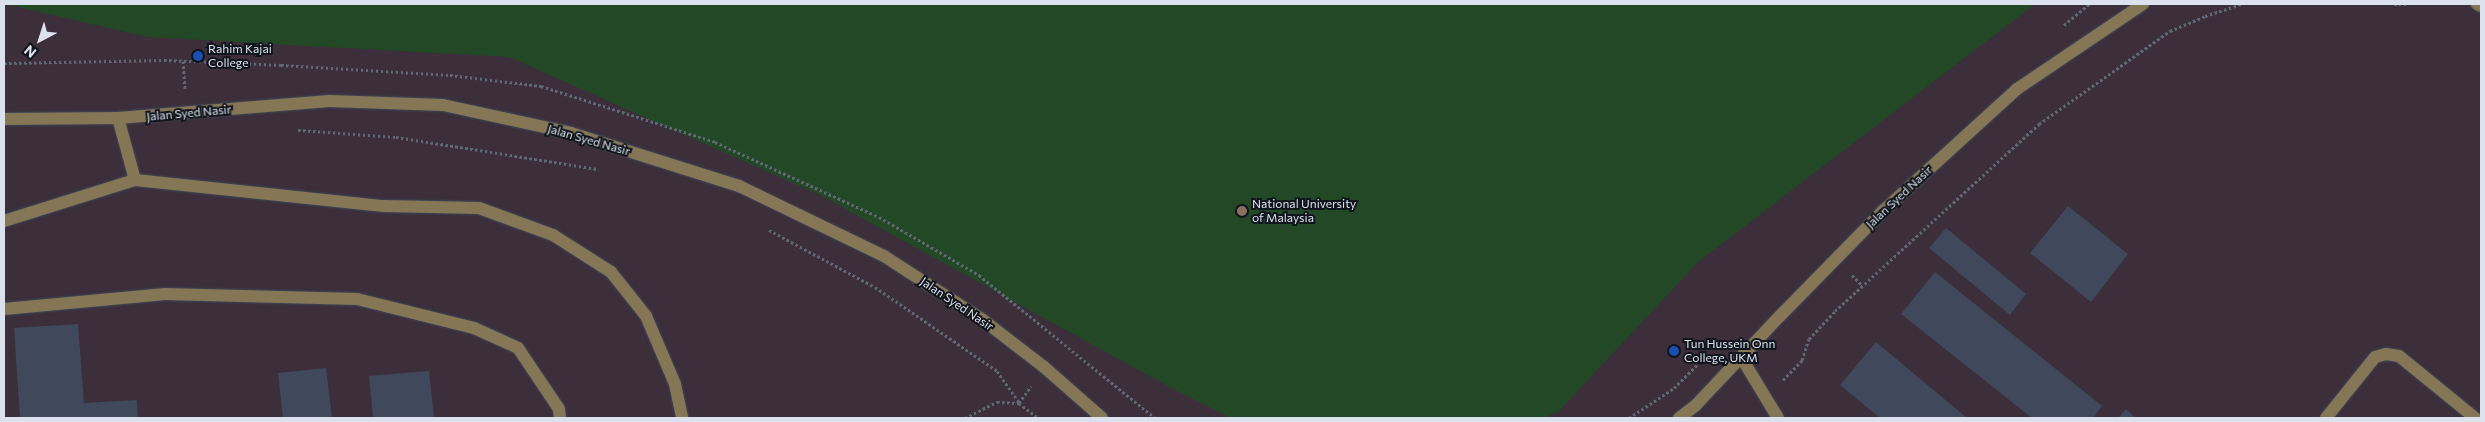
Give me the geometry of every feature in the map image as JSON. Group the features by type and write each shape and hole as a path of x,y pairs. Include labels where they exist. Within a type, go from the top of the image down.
{"street":[{"name":"Jalan Syed Nasir","path":"1679,418 1696,405 1883,211 2017,89 2143,4"},
{"path":"2477,4 2481,6"},
{"name":"Jalan Syed Nasir","path":"4,119 118,118 329,101 443,105 572,133 739,186 884,256 983,320 1044,367 1102,418"},
{"path":"118,118 135,180"},
{"path":"4,220 135,180 384,206 479,208 553,235 611,272 646,316 675,384 682,418"},
{"path":"4,309 165,294 357,299 474,328 518,348 559,409 560,418"},
{"path":"2326,418 2375,357 2386,354 2399,356 2475,418"},
{"path":"1741,357 1778,418"}],"path":[{"path":"1766,398 1802,360 1809,339 1835,311 2039,124 2170,31 2204,16 2242,4"},
{"path":"2394,4 2406,4"},
{"path":"183,61 186,113"},
{"path":"296,130 396,137 601,169"},
{"path":"764,228 875,287 997,371 1019,403 1038,418"},
{"path":"1629,418 1674,388 1702,360"},
{"path":"1019,403 1044,367"},
{"path":"965,418 997,402 1019,403"}],"shaded area":[{"name":"National University of Malaysia","path":"4,4 2481,4 2481,418 4,418"}],"green space":[{"path":"5,4 2035,4 1698,262 1558,412 1544,418 1231,418 1171,388 822,196 509,57 147,37"}],"building":[{"path":"2068,206 2128,254 2091,302 2030,253"},
{"path":"1946,228 2026,294 2010,315 1929,248"},
{"path":"1935,272 2102,406 2093,418 2032,418 1901,314"},
{"path":"78,324 84,403 137,400 138,418 20,418 14,328"},
{"path":"1876,342 1967,418 1880,418 1840,385"},
{"path":"326,368 332,418 283,418 278,373"},
{"path":"429,371 434,418 373,418 369,376"},
{"path":"2126,409 2136,418 2118,418"}],"place":[{"name":"Rahim Kajai College","path":"198,56"},
{"name":"National University of Malaysia","path":"1242,211"},
{"name":"Tun Hussein Onn College, UKM","path":"1674,351"}]}
